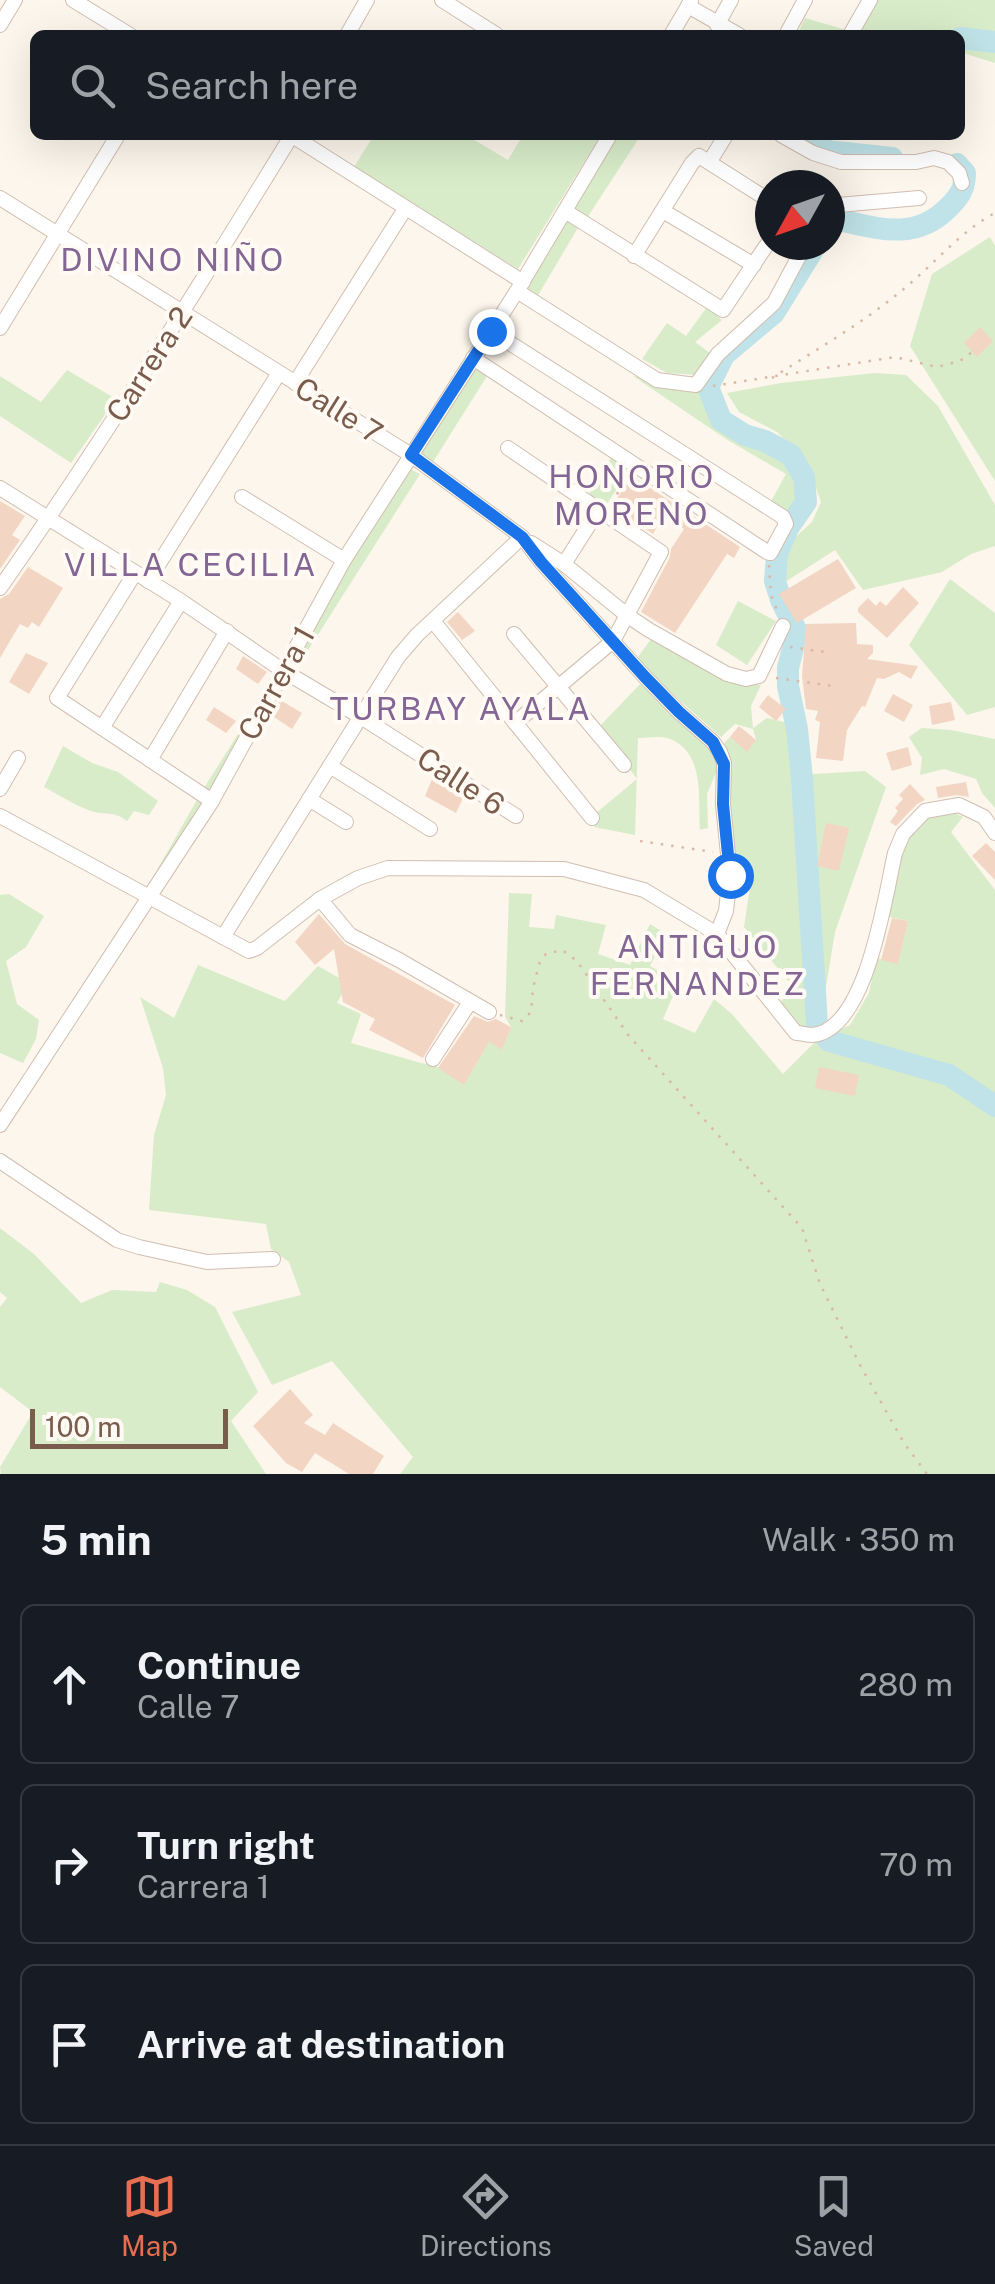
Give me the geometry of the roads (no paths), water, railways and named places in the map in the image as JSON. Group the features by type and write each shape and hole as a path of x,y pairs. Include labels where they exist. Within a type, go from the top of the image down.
{"street":[{"path":"0,25 15,0"},
{"path":"73,0 122,30"},
{"path":"350,30 367,0"},
{"path":"715,23 731,0"},
{"path":"789,30 806,0"},
{"path":"853,30 870,0"},
{"path":"453,3 490,30"},
{"path":"675,30 693,6 729,30"},
{"path":"0,328 115,140"},
{"name":"Carrera 2","path":"0,588 182,313 288,140"},
{"path":"299,140 657,380 696,385 718,354 774,303 797,260"},
{"name":"Carrera 1","path":"0,1125 212,801 344,560 520,286 607,140"},
{"path":"710,161 723,140"},
{"path":"789,140 813,154 841,162 916,162 934,158 948,162 959,173 962,183"},
{"path":"634,256 699,156 755,191"},
{"name":"Calle 7","path":"0,198 411,455 522,537 656,689 720,752 724,764 724,833 730,875 726,912 717,934"},
{"path":"845,204 918,198"},
{"path":"295,383 405,208"},
{"path":"565,211 723,310 757,260"},
{"path":"663,211 754,264"},
{"path":"473,358 770,553 786,521 491,331"},
{"path":"212,801 57,698 279,373"},
{"path":"508,448 661,552 614,641 515,723"},
{"name":"Calle 6","path":"0,488 516,816"},
{"path":"242,498 344,560"},
{"path":"564,564 602,511"},
{"path":"223,937 398,657 522,537 564,564 628,616 727,674 746,679 759,676 783,626"},
{"path":"102,728 181,601"},
{"path":"433,621 592,818"},
{"path":"150,760 227,631"},
{"path":"514,634 624,765"},
{"path":"0,790 18,758"},
{"path":"330,766 430,829"},
{"path":"309,800 346,822"},
{"path":"0,816 248,951 320,899 358,878 388,868 564,870 644,890 717,934 796,1032 813,1035 830,1028 851,1006 865,978 903,834 925,811 959,805 984,817 995,832"},
{"path":"320,899 350,935 490,1012"},
{"path":"433,1060 470,1002"},
{"path":"0,1161 117,1240 207,1262 273,1259"}],"waterway":[{"path":"965,39 995,42"},
{"path":"818,140 827,151 892,158"},
{"path":"845,221 897,230 924,225 949,207 961,192 965,173 957,164"},
{"path":"807,260 774,313 724,355 708,387 721,420 791,455 804,477 806,502 788,528 777,554 775,581 797,632 788,686 802,779 817,1025 829,1041 949,1075 995,1106"}],"district":[{"name":"DIVINO NIÑO","path":"173,259"},
{"name":"HONORIO MORENO","path":"632,494"},
{"name":"VILLA CECILIA","path":"191,564"},
{"name":"TURBAY AYALA","path":"461,708"},
{"name":"ANTIGUO FERNANDEZ","path":"698,964"}]}
